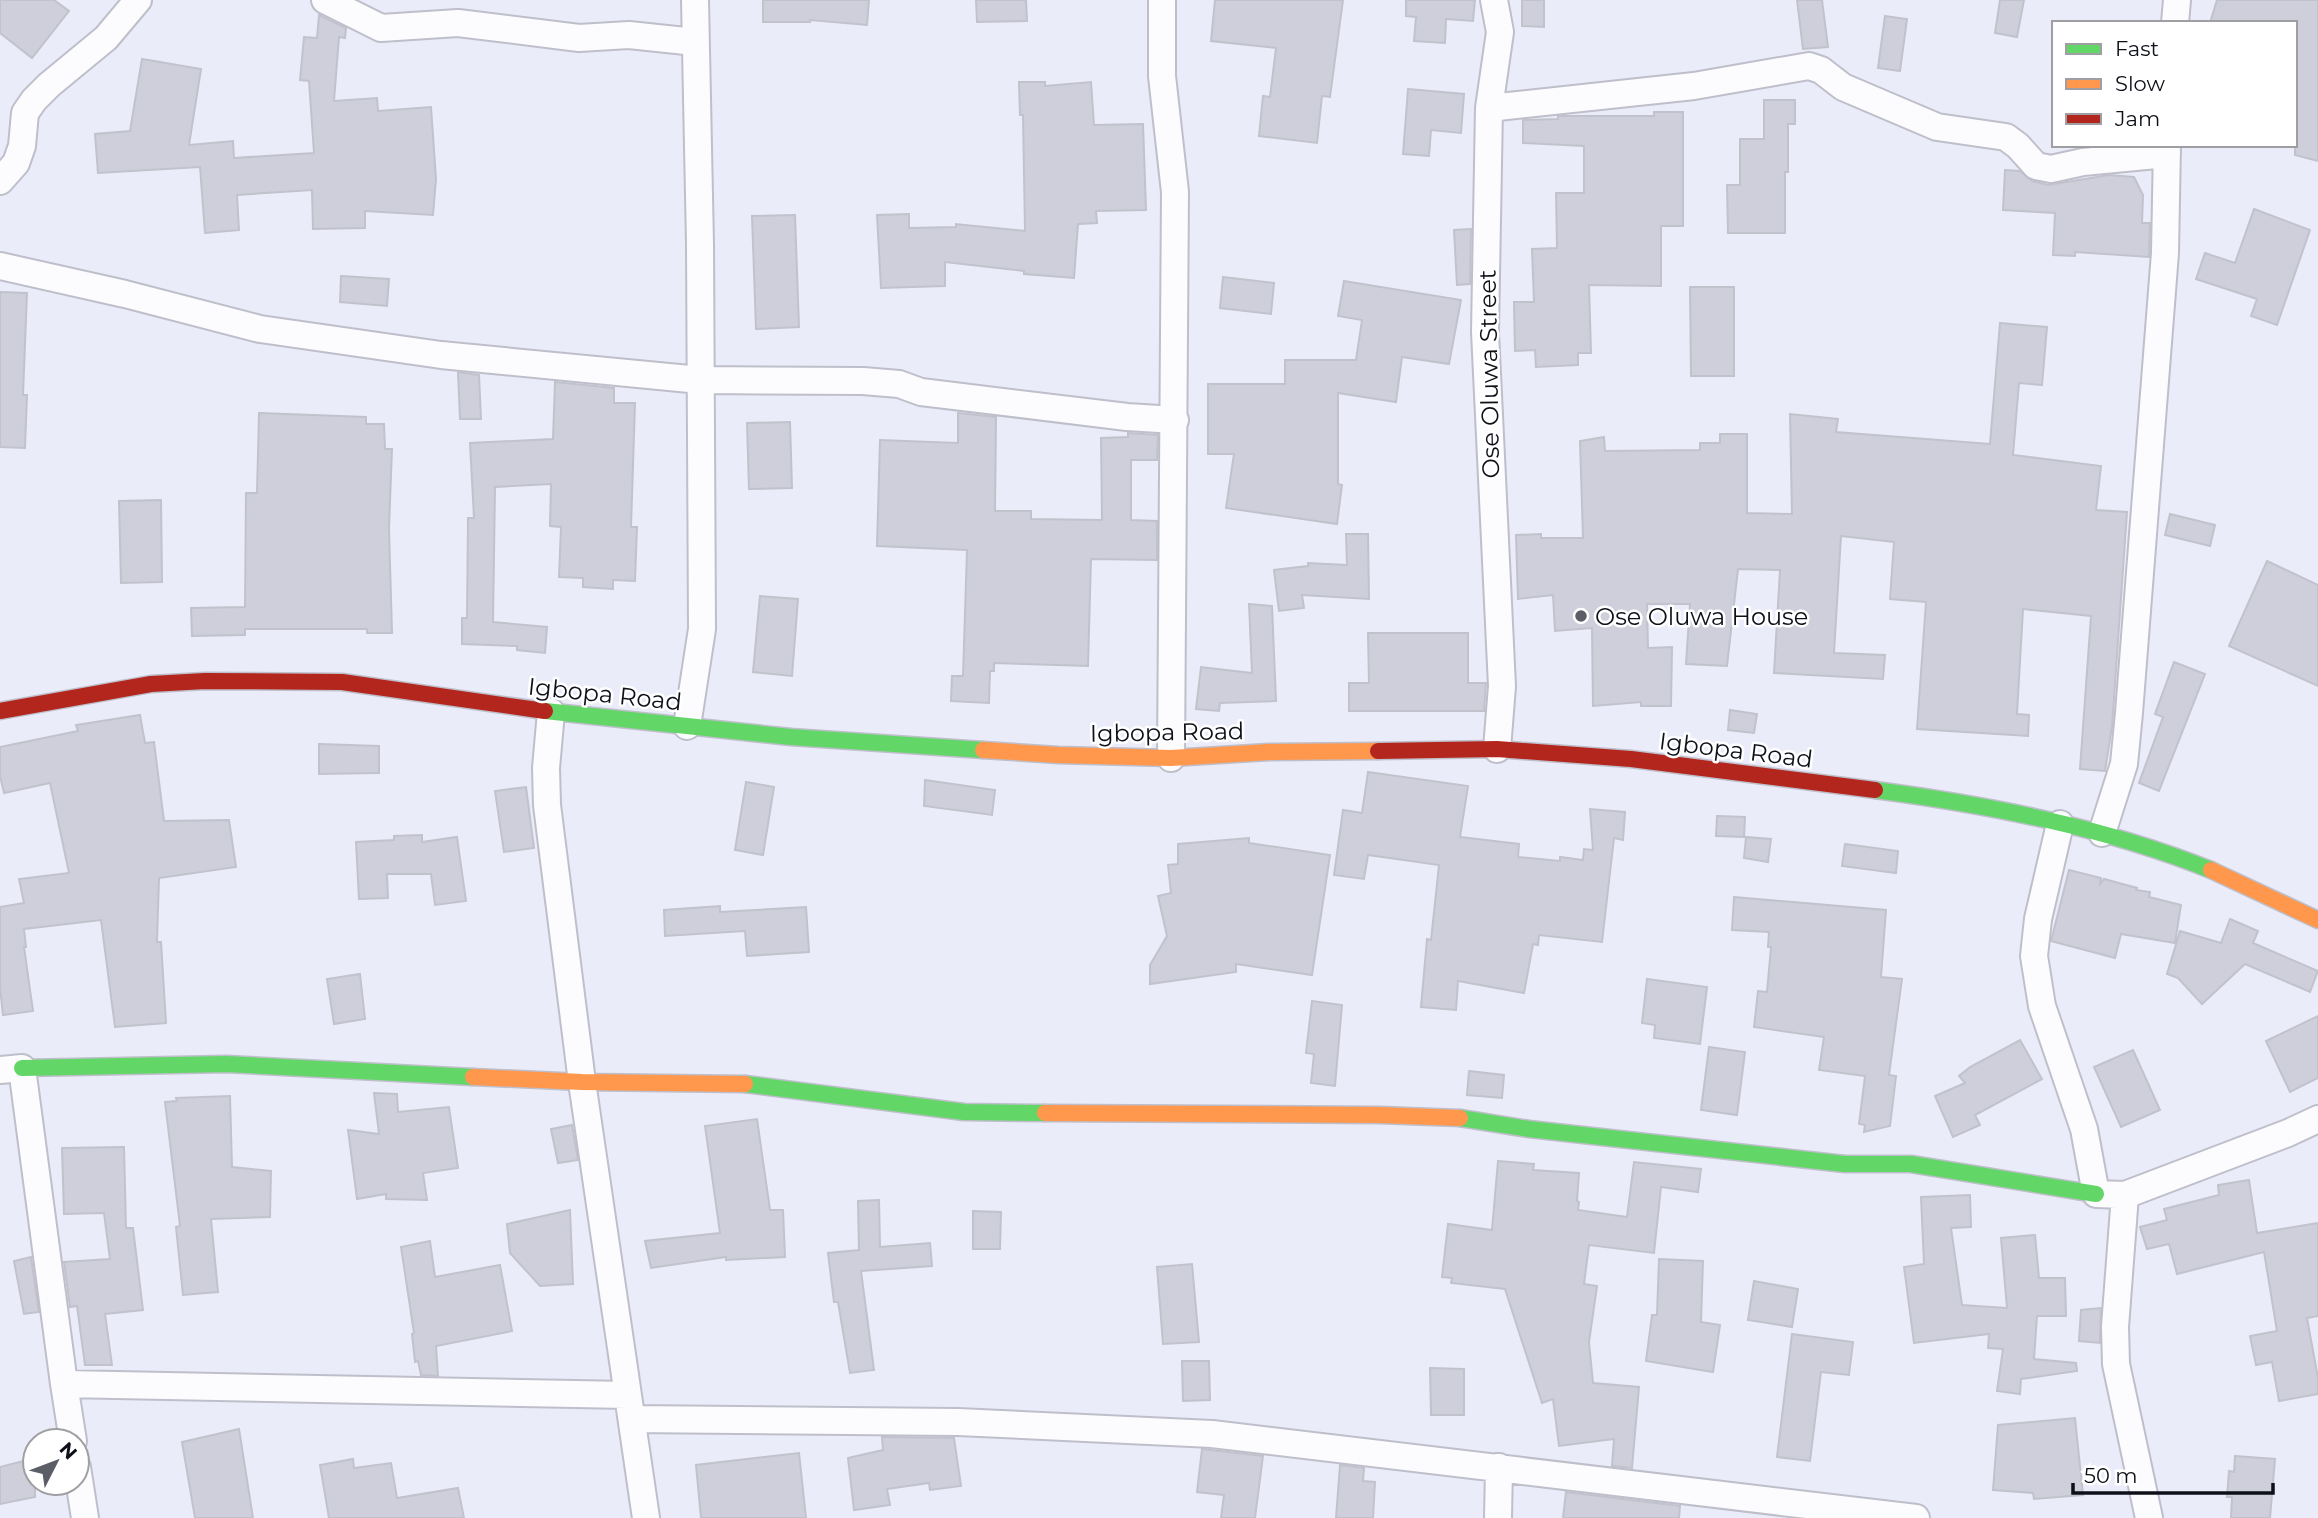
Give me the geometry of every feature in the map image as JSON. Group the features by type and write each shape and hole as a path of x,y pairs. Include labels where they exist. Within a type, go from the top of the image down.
{"street":[{"path":"0,181 16,163 22,146 25,113 34,100 106,38 138,0"},
{"path":"325,0 381,28 458,23 579,38 629,34 695,42"},
{"path":"687,726 702,629 700,244 695,0"},
{"path":"1162,0 1162,76 1175,192 1171,758"},
{"name":"Ose Oluwa Street","path":"1494,0 1500,32 1489,108 1485,332 1502,686 1497,749"},
{"path":"2175,21 2177,0"},
{"path":"1489,108 1694,86 1808,66 1821,70 1843,87 1937,127 2006,137 2036,166 2051,169 2167,150 2165,253 2129,713 2124,764 2102,833"},
{"path":"0,266 125,294 260,329 440,355 700,380 899,384 922,391 1127,417 1175,420"},
{"name":"Igbopa Road","path":"0,711 138,686 205,681 342,682 551,712 791,737 1032,754 1171,758 1269,752 1497,749 1631,759 1945,799 2102,833 2208,869 2318,920"},
{"path":"551,712 546,768 547,804 582,1082 646,1518"},
{"path":"2060,824 2038,919 2034,956 2042,1006 2084,1129 2096,1194"},
{"path":"71,1427 11,1069 226,1064 582,1082 746,1084 964,1112 1459,1118 1528,1129 1845,1164 1911,1164 2096,1194 2124,1195 2318,1119"},
{"path":"2124,1195 2115,1327 2116,1364 2149,1518"},
{"path":"64,1384 1212,1434 1916,1518"},
{"path":"1498,1518 1499,1467"},
{"path":"82,1497 85,1518"}],"building":[{"path":"0,0 54,0 69,11 32,58 0,33"},
{"path":"763,0 869,0 867,25 810,20 763,22"},
{"path":"976,0 1026,0 1027,21 977,22"},
{"path":"1215,0 1343,0 1330,97 1322,96 1317,143 1259,136 1263,96 1270,97 1276,48 1211,41"},
{"path":"1406,0 1475,0 1473,21 1446,19 1445,43 1414,41 1416,17 1406,16"},
{"path":"1522,0 1544,0 1544,27 1522,26"},
{"path":"1797,0 1822,0 1828,47 1803,49"},
{"path":"2000,0 2024,0 2017,37 1995,33"},
{"path":"2217,0 2318,0 2318,161 2295,155 2297,21 2211,21"},
{"path":"319,15 346,28 345,38 339,37 334,101 377,98 378,111 431,107 436,179 433,215 365,211 365,228 313,229 312,190 237,195 239,230 205,233 200,167 98,173 95,134 130,131 142,59 201,69 189,145 233,141 234,158 314,153 309,81 300,80 304,37 317,38"},
{"path":"1885,16 1907,19 1900,71 1878,68"},
{"path":"1019,82 1045,82 1045,86 1091,82 1094,125 1143,124 1146,210 1096,211 1097,223 1078,224 1074,278 1024,274 1024,271 945,262 945,286 881,288 877,215 909,214 909,228 956,227 956,224 1025,231 1023,115 1020,115"},
{"path":"1408,89 1464,94 1461,133 1431,130 1429,156 1403,154"},
{"path":"1764,100 1795,100 1795,124 1788,124 1785,233 1728,233 1727,185 1740,185 1740,139 1764,139"},
{"path":"1654,112 1683,112 1683,226 1661,226 1661,286 1589,285 1591,353 1578,353 1578,365 1536,367 1535,350 1515,351 1514,302 1534,302 1532,249 1557,248 1556,193 1584,193 1584,146 1523,143 1523,120 1558,119 1558,116 1654,116"},
{"path":"2005,170 2020,171 2032,181 2048,185 2109,175 2134,177 2143,195 2142,223 2150,223 2149,257 2075,252 2075,256 2053,255 2055,213 2003,210"},
{"path":"2254,209 2310,230 2277,325 2251,316 2257,299 2196,279 2205,253 2235,263"},
{"path":"795,215 799,327 756,329 752,216"},
{"path":"1471,229 1470,284 1457,285 1454,230"},
{"path":"341,276 389,279 387,306 340,302"},
{"path":"1223,277 1274,283 1271,314 1220,308"},
{"path":"1344,281 1461,300 1449,364 1402,357 1396,402 1338,393 1338,484 1342,485 1337,524 1226,508 1234,454 1208,454 1208,384 1285,384 1285,360 1356,360 1362,320 1338,316"},
{"path":"1690,287 1734,287 1734,376 1691,376"},
{"path":"0,292 27,293 23,395 27,395 25,448 0,447"},
{"path":"2000,323 2047,327 2042,385 2019,383 2013,455 2101,466 2096,510 2127,512 2112,727 2105,771 2080,769 2091,616 2023,609 2017,714 2029,715 2028,736 1917,729 1926,602 1890,599 1894,542 1841,536 1834,653 1885,655 1883,679 1774,673 1780,570 1738,569 1727,666 1686,664 1690,604 1647,604 1648,648 1672,647 1671,706 1641,706 1641,702 1593,706 1592,628 1555,631 1553,595 1518,599 1516,535 1541,534 1541,538 1583,538 1580,441 1604,437 1605,451 1700,450 1700,443 1720,443 1720,434 1747,434 1747,513 1792,514 1790,414 1838,419 1836,432 1990,444"},
{"path":"458,372 479,375 481,419 460,419"},
{"path":"555,382 614,388 614,403 635,403 631,527 637,527 635,581 613,580 613,589 583,587 583,578 559,577 561,527 550,526 551,484 495,487 493,622 547,627 545,653 517,650 517,646 462,644 462,618 467,618 468,518 474,518 470,443 553,439"},
{"path":"259,413 366,417 366,424 384,424 385,449 392,449 389,528 392,633 367,633 367,629 245,629 245,635 192,636 191,608 245,607 246,493 257,493"},
{"path":"958,413 996,417 995,511 1031,511 1031,519 1102,520 1101,438 1128,437 1128,433 1158,435 1157,460 1131,460 1131,520 1157,521 1157,560 1091,559 1088,666 994,663 994,671 990,671 989,703 951,701 952,676 963,676 967,550 877,546 880,440 958,443"},
{"path":"790,422 792,488 749,489 747,423"},
{"path":"161,500 162,582 121,583 119,501"},
{"path":"2170,514 2215,525 2210,546 2165,535"},
{"path":"1346,534 1368,534 1369,599 1302,595 1304,608 1279,611 1274,570 1308,566 1308,563 1347,565"},
{"path":"2267,561 2318,585 2318,686 2229,646"},
{"path":"760,596 798,599 792,676 753,672"},
{"path":"1249,604 1272,606 1276,701 1220,703 1219,711 1196,709 1201,667 1252,673"},
{"path":"1368,633 1468,633 1468,683 1486,683 1484,711 1349,711 1349,683 1369,683"},
{"path":"2174,662 2205,674 2159,791 2139,783 2163,717 2155,714"},
{"path":"1730,710 1757,714 1754,733 1728,730"},
{"path":"140,715 145,743 154,742 164,821 229,820 236,867 159,878 157,942 161,942 166,1023 115,1027 101,920 24,929 33,1011 3,1015 0,988 0,907 24,903 19,879 69,873 50,783 4,793 0,776 0,747 78,731 76,725"},
{"path":"319,744 379,746 379,773 319,774"},
{"path":"1368,772 1468,786 1460,837 1519,844 1518,857 1583,860 1584,849 1593,850 1590,809 1625,812 1623,840 1614,838 1602,942 1539,935 1538,945 1533,944 1524,993 1458,981 1456,1010 1421,1007 1427,939 1431,940 1439,865 1368,855 1364,879 1334,875 1343,810 1362,813"},
{"path":"925,780 995,790 992,815 924,806"},
{"path":"746,782 774,787 763,855 735,850"},
{"path":"526,787 534,848 504,852 495,791"},
{"path":"1717,816 1745,817 1744,837 1716,836"},
{"path":"422,835 422,842 457,837 466,901 435,905 431,874 387,874 388,898 359,899 356,842"},
{"path":"1746,837 1771,839 1768,862 1744,858"},
{"path":"1249,838 1249,843 1330,855 1312,975 1236,964 1236,972 1150,984 1150,965 1167,936 1158,896 1171,893 1168,865 1178,864 1178,844"},
{"path":"1845,844 1898,851 1896,873 1842,866"},
{"path":"2069,870 2101,878 2100,884 2104,879 2150,892 2149,897 2181,905 2175,943 2121,934 2115,958 2051,941"},
{"path":"1734,897 1886,910 1881,977 1902,979 1889,1075 1896,1076 1890,1126 1864,1132 1865,1125 1859,1124 1865,1076 1819,1070 1824,1037 1754,1027 1758,991 1767,992 1771,947 1768,947 1769,932 1732,930"},
{"path":"720,906 720,912 806,907 809,952 747,956 745,931 665,936 664,910"},
{"path":"2230,919 2258,931 2253,943 2318,971 2310,992 2245,964 2202,1004 2178,978 2167,974 2180,931 2221,943"},
{"path":"360,974 365,1019 334,1024 327,979"},
{"path":"1647,979 1707,987 1700,1044 1654,1038 1655,1025 1642,1023"},
{"path":"1312,1001 1342,1005 1335,1086 1311,1083 1314,1054 1306,1053"},
{"path":"2318,1016 2318,1078 2290,1092 2266,1041"},
{"path":"2020,1040 2042,1079 1975,1115 1980,1125 1953,1137 1935,1096 1965,1083 1959,1076 1970,1067"},
{"path":"1709,1047 1745,1052 1737,1115 1701,1110"},
{"path":"2133,1050 2160,1110 2121,1127 2094,1067"},
{"path":"1469,1071 1504,1075 1502,1098 1467,1095"},
{"path":"374,1093 397,1094 398,1112 449,1107 458,1168 423,1173 427,1200 386,1199 386,1194 357,1199 348,1130 379,1134"},
{"path":"230,1096 232,1167 271,1171 270,1217 211,1219 218,1292 183,1295 176,1227 180,1226 165,1102 177,1101 176,1098"},
{"path":"757,1119 770,1210 783,1210 785,1257 726,1260 726,1257 651,1268 645,1241 720,1233 705,1126"},
{"path":"572,1125 578,1160 558,1163 551,1129"},
{"path":"124,1147 126,1228 133,1228 143,1310 105,1314 112,1365 85,1365 77,1306 70,1307 64,1262 110,1259 104,1213 64,1214 62,1148"},
{"path":"1498,1161 1534,1164 1533,1170 1579,1173 1578,1210 1627,1217 1634,1162 1701,1169 1698,1192 1661,1187 1654,1253 1589,1245 1584,1284 1597,1286 1589,1342 1593,1383 1639,1387 1632,1468 1612,1466 1614,1439 1559,1446 1553,1399 1542,1403 1505,1289 1451,1283 1452,1278 1442,1277 1448,1224 1492,1230"},
{"path":"2249,1180 2257,1233 2318,1223 2318,1316 2307,1318 2318,1378 2318,1394 2279,1401 2272,1362 2256,1365 2250,1336 2277,1331 2264,1252 2177,1274 2169,1244 2147,1249 2140,1227 2167,1220 2164,1209 2219,1195 2218,1185"},
{"path":"1970,1195 1971,1227 1951,1228 1962,1305 2007,1308 2001,1238 2035,1235 2039,1278 2065,1278 2066,1316 2037,1316 2034,1359 2076,1363 2077,1371 2021,1379 2020,1394 1997,1391 2003,1349 1988,1348 1989,1334 1914,1343 1904,1267 1924,1264 1921,1197"},
{"path":"879,1200 880,1247 930,1243 932,1266 861,1271 874,1370 850,1373 838,1302 834,1302 828,1253 859,1250 858,1201"},
{"path":"570,1210 573,1284 540,1286 510,1253 507,1224"},
{"path":"973,1211 1001,1212 1000,1249 973,1249"},
{"path":"430,1241 435,1277 500,1265 512,1331 436,1346 438,1376 421,1375 418,1361 415,1362 414,1333 401,1247"},
{"path":"31,1257 39,1312 24,1314 14,1261"},
{"path":"1659,1259 1703,1261 1701,1322 1720,1325 1713,1372 1646,1361 1652,1315 1657,1315"},
{"path":"1192,1264 1199,1342 1163,1344 1157,1267"},
{"path":"1754,1281 1798,1289 1792,1327 1748,1320"},
{"path":"2101,1308 2100,1343 2079,1341 2081,1310"},
{"path":"1792,1334 1853,1342 1849,1375 1821,1372 1810,1461 1777,1457"},
{"path":"1182,1361 1209,1361 1210,1400 1183,1401"},
{"path":"1430,1368 1464,1369 1464,1415 1431,1415"},
{"path":"2075,1418 2083,1495 2034,1499 2033,1493 1993,1490 1998,1425"},
{"path":"239,1429 253,1518 195,1518 182,1442"},
{"path":"882,1437 954,1438 961,1486 930,1490 929,1483 887,1489 890,1505 854,1510 848,1458 883,1450"},
{"path":"1202,1449 1263,1456 1255,1518 1221,1518 1224,1495 1197,1492"},
{"path":"799,1453 806,1518 701,1518 696,1465"},
{"path":"2235,1456 2275,1459 2270,1518 2231,1518 2232,1497 2227,1497 2229,1471 2234,1472"},
{"path":"353,1459 354,1468 391,1463 397,1498 458,1488 464,1518 329,1518 320,1465"},
{"path":"21,1462 21,1497 35,1497 0,1504 0,1467"},
{"path":"1340,1465 1364,1468 1363,1481 1375,1482 1373,1518 1336,1518"},
{"path":"1566,1492 1680,1506 1679,1518 1563,1518"}],"traffic: fast":[{"path":"545,711 791,737 983,750"},
{"path":"1875,790 2045,820 2129,841 2211,870"},
{"path":"22,1068 226,1064 473,1077"},
{"path":"745,1084 964,1112 1045,1113"},
{"path":"1460,1118 1529,1129 1845,1164 1911,1164 2096,1194"}],"traffic: slow":[{"path":"983,750 1171,758 1269,752 1378,751"},
{"path":"2211,870 2318,920"},
{"path":"473,1077 582,1082 745,1084"},
{"path":"1045,1113 1460,1118"}],"traffic: jam":[{"path":"0,711 151,684 205,681 342,682 545,711"},
{"path":"1378,751 1497,749 1631,759 1875,790"}],"place":[{"name":"Ose Oluwa House","path":"1581,616"}]}
